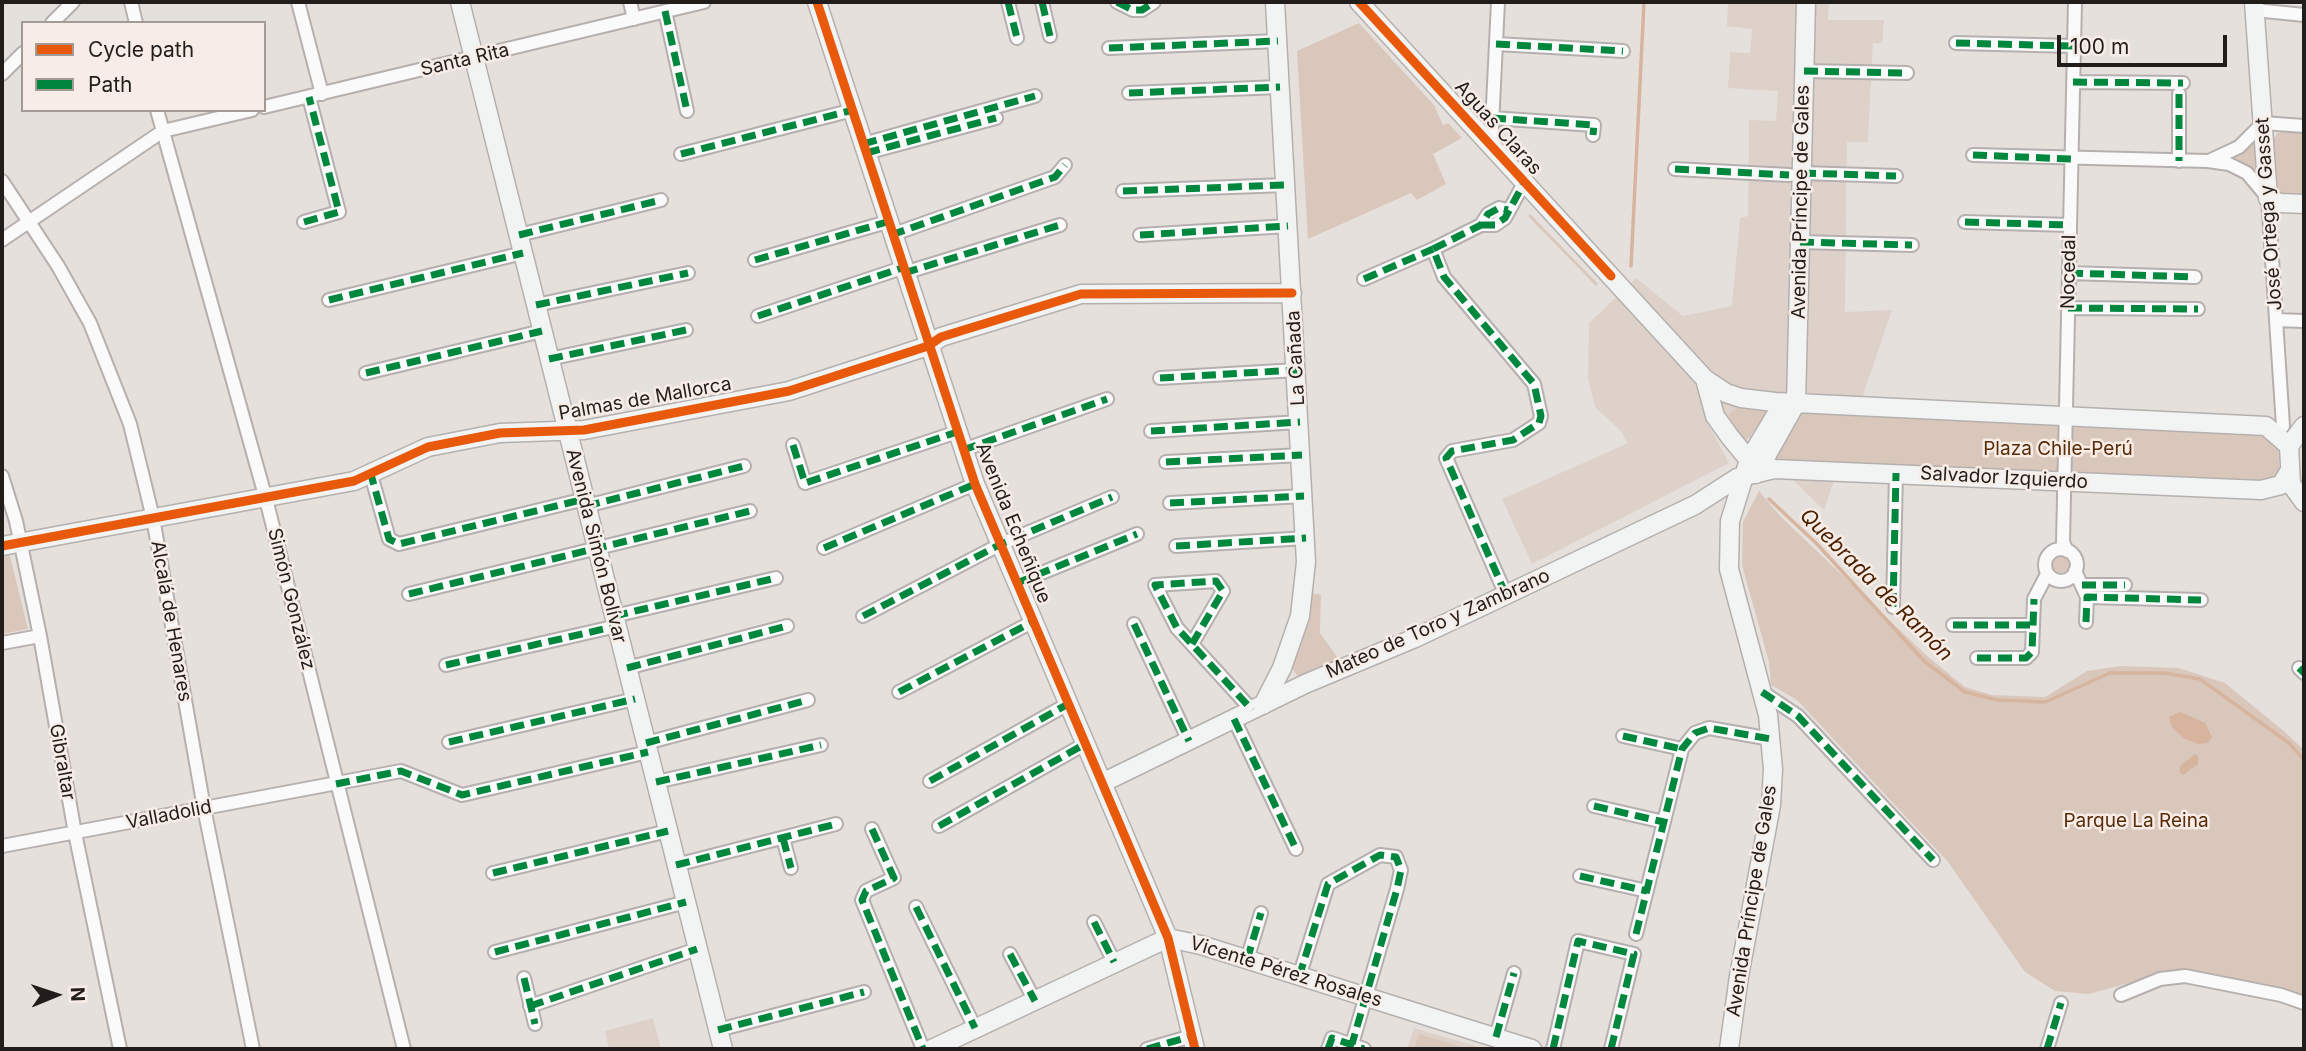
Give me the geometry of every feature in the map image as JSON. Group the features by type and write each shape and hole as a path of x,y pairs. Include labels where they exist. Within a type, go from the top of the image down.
{"street":[{"path":"54,21 73,2"},
{"path":"131,2 136,21"},
{"path":"298,2 339,212 304,222"},
{"name":"Avenida Simón Bolívar","path":"460,2 723,1049"},
{"path":"630,2 634,19"},
{"name":"Santa Rita","path":"266,107 704,2"},
{"name":"Avenida Echeñique","path":"817,2 889,229 975,484 1168,938 1193,1043"},
{"path":"1008,2 1017,38"},
{"path":"1042,2 1050,36"},
{"path":"1117,2 1133,10 1154,2"},
{"name":"La Cañada","path":"1258,707 1282,668 1300,616 1306,538 1275,2"},
{"name":"Aguas Claras","path":"1359,2 1705,379 1741,398 1796,403"},
{"path":"1491,146 1498,2"},
{"name":"Avenida Príncipe de Gales","path":"1747,630 1738,566 1740,525 1748,492 1776,415 1796,403 1800,243 1795,174 1804,71 1806,2"},
{"name":"Nocedal","path":"2062,548 2075,2"},
{"path":"2255,6 2304,15"},
{"name":"José Ortega y Gasset","path":"2255,6 2276,320 2275,426"},
{"path":"665,11 687,111"},
{"path":"1109,48 1278,41"},
{"path":"1956,43 2074,46"},
{"path":"1496,44 1623,51"},
{"path":"2,74 21,55"},
{"path":"1804,71 1907,74"},
{"path":"2073,82 2181,88 2179,161"},
{"path":"1129,93 1280,87"},
{"path":"865,148 1035,96"},
{"path":"681,154 853,110"},
{"name":"Simón González","path":"158,112 266,499 404,1049"},
{"path":"2,240 163,131 244,112"},
{"path":"865,148 996,118"},
{"path":"1492,118 1594,125 1593,135"},
{"path":"2208,161 2239,147 2263,123 2304,126"},
{"path":"1973,155 2208,161 2239,168 2254,180 2268,198 2280,203 2304,204"},
{"path":"755,260 889,229 1055,177 1065,164"},
{"path":"1675,169 1896,176"},
{"name":"Alcalá de Henares","path":"2,181 30,222 90,323 112,373 137,450 153,518 204,808 253,1049"},
{"path":"1363,279 1478,226 1488,214 1499,208 1508,210 1524,183"},
{"path":"1124,191 1286,185"},
{"path":"329,300 661,200"},
{"path":"1965,222 2070,225"},
{"path":"758,316 1060,225"},
{"path":"1140,235 1288,226"},
{"path":"1800,243 1912,245"},
{"path":"1433,249 1444,277 1534,384 1541,416 1539,423 1513,440 1452,451 1446,458 1506,595"},
{"path":"536,305 688,273"},
{"path":"2069,273 2195,277"},
{"name":"Palmas de Mallorca","path":"11,544 354,481 370,471 428,447 488,436 568,433 789,391 928,346 944,347 1101,295 1292,293"},
{"path":"2068,308 2198,309"},
{"path":"2276,320 2304,321"},
{"path":"549,359 686,330"},
{"path":"366,373 542,331"},
{"path":"1160,378 1297,370"},
{"name":"Aguas Claras","path":"1705,379 1715,416 1757,468"},
{"path":"1715,416 1741,398"},
{"path":"963,450 1107,399"},
{"path":"1796,403 2304,426"},
{"path":"1151,431 1300,422"},
{"path":"2275,426 2288,446 2289,472 2296,494 2304,504"},
{"path":"2288,446 2304,426"},
{"path":"793,445 805,483 957,432"},
{"path":"1166,462 1302,455"},
{"path":"370,471 389,539 399,544 744,466"},
{"name":"Avenida Príncipe de Gales","path":"1729,1049 1739,976 1771,805 1771,739 1747,630 1729,569 1731,510 1757,468"},
{"name":"Salvador Izquierdo","path":"1757,468 2261,489 2304,504"},
{"name":"Mateo de Toro y Zambrano","path":"1102,783 1287,693 1506,595 1706,500 1757,468"},
{"path":"2261,489 2281,485 2289,472"},
{"path":"1893,607 1896,473"},
{"name":"Gibraltar","path":"2,476 11,544 40,636 75,832 120,1049"},
{"path":"824,548 975,484"},
{"path":"1170,503 1304,496"},
{"path":"863,616 1001,544 1112,498"},
{"path":"1706,500 1724,500 1731,510"},
{"path":"409,594 750,511"},
{"path":"1017,583 1137,534"},
{"path":"1176,546 1306,538"},
{"path":"1977,658 2026,658 2032,652 2034,599 2048,578 2046,559 2062,548 2075,559 2086,622"},
{"path":"446,665 776,578"},
{"path":"2048,578 2201,600"},
{"path":"1192,644 1223,592 1216,582 1155,585 1177,628 1192,644 1258,707"},
{"path":"2079,582 2125,585"},
{"path":"899,692 1034,621"},
{"path":"1134,624 1189,741"},
{"path":"1953,625 2033,625"},
{"path":"627,668 787,626"},
{"path":"2,643 40,636"},
{"path":"1282,668 1287,693"},
{"path":"1762,692 1798,716 1933,860"},
{"path":"449,742 635,699"},
{"name":"Valladolid","path":"2,846 401,771 462,795 647,748 808,700"},
{"path":"930,781 1068,704"},
{"path":"1234,719 1296,849"},
{"path":"1636,934 1682,749 1695,733 1709,728 1771,739"},
{"path":"1623,736 1682,749"},
{"path":"939,826 1085,744"},
{"path":"656,782 821,745"},
{"path":"1594,806 1664,822"},
{"path":"677,865 836,824"},
{"path":"872,829 894,878 866,891 862,900 923,1049"},
{"path":"492,873 668,831"},
{"path":"783,838 791,868"},
{"path":"1299,977 1328,884 1380,855 1396,857 1401,870 1367,997 1358,1047 1332,1038 1328,1049"},
{"path":"1580,876 1647,891"},
{"path":"495,952 686,902"},
{"path":"916,907 975,1028"},
{"path":"1247,960 1261,913"},
{"path":"1094,922 1114,962"},
{"name":"Vicente Pérez Rosales","path":"932,1049 1168,938 1532,1049"},
{"path":"1553,1049 1578,941 1634,954 1611,1049"},
{"path":"530,1006 697,949"},
{"path":"1010,954 1035,1001"},
{"path":"1496,1037 1514,973"},
{"path":"2121,995 2160,979 2185,976 2281,995 2304,1003"},
{"path":"524,978 535,1024"},
{"path":"718,1030 864,992"},
{"path":"2047,1049 2061,1003"},
{"path":"1147,1049 1193,1043"}],"shaded area":[{"path":"1728,2 1829,2 1828,20 1884,20 1882,43 1873,43 1868,142 1847,142 1845,312 1892,310 1824,510 1703,392 1709,426 1729,463 1532,564 1502,499 1628,443 1621,431 1595,407 1588,378 1589,323 1636,278 1683,316 1732,306 1740,218 1748,216 1749,120 1776,121 1778,91 1728,88 1730,52 1750,53 1752,29 1727,26"},
{"path":"2180,712 2205,723 2212,737 2208,743 2198,744 2183,738 2172,727 2169,717"},
{"path":"2195,754 2198,756 2198,764 2183,775 2179,772 2181,765"},
{"path":"653,1018 661,1049 609,1049 605,1031"},
{"path":"1414,1028 1486,1049 1407,1049"}],"green space":[{"path":"1359,23 1434,105 1443,125 1448,123 1462,138 1433,154 1446,184 1417,200 1411,193 1308,239 1297,51"},
{"path":"2277,133 2304,134 2304,201 2279,197 2276,191 2273,141"},
{"path":"2256,138 2259,177 2230,160"},
{"path":"1530,214 1598,284 1596,286 1528,216"},
{"path":"1740,406 1769,411 1746,441 1729,419 1730,413"},
{"name":"Plaza Chile-Perú","path":"1798,411 2270,433 2278,441 2280,480 2272,485 1780,464 1769,458"},
{"name":"Parque La Reina","path":"1759,491 1780,516 1927,656 1965,687 1992,695 2045,697 2087,671 2121,666 2179,668 2225,683 2285,732 2304,750 2304,996 2179,969 2089,994 2055,991 2025,972 1948,862 1797,700 1771,685 1769,662 1742,565 1743,522"},
{"path":"9,552 28,629 2,634 2,553"},
{"path":"2061,555 2067,558 2070,564 2067,570 2061,573 2055,570 2052,564 2055,558"},
{"path":"1311,593 1321,595 1320,633 1340,661 1299,678 1288,663"},
{"path":"1419,1034 1469,1049 1414,1049"}],"waterway":[{"name":"Quebrada de Ramón","path":"1631,266 1644,2"},
{"name":"Quebrada de Ramón","path":"1769,499 1817,544 1924,661 1965,692 1997,700 2045,702 2110,673 2164,673 2200,679 2289,743 2304,760"}],"marked path":[{"path":"1008,2 1017,38"},
{"path":"1042,2 1050,36"},
{"path":"1117,2 1133,10 1142,10 1154,2"},
{"path":"665,11 687,111"},
{"path":"1109,48 1278,41"},
{"path":"1956,43 2074,46"},
{"path":"1496,44 1623,51"},
{"path":"1804,71 1907,73"},
{"path":"2073,82 2183,83"},
{"path":"1129,93 1280,87"},
{"path":"2179,94 2179,161"},
{"path":"863,144 1035,96"},
{"path":"304,222 339,212 309,97"},
{"path":"681,154 853,110"},
{"path":"866,153 996,118"},
{"path":"1492,118 1594,125 1593,135"},
{"path":"1973,155 2071,159"},
{"path":"891,235 1055,177 1065,165"},
{"path":"1675,169 1789,175"},
{"path":"1802,173 1896,176"},
{"path":"1481,225 1495,225 1505,218 1524,183"},
{"path":"1123,191 1286,185"},
{"path":"519,235 661,200"},
{"path":"1506,595 1446,458 1452,451 1513,440 1539,423 1541,416 1534,384 1444,277 1433,249 1481,225 1488,214 1499,208 1508,210"},
{"path":"755,260 887,222"},
{"path":"1965,222 2070,225"},
{"path":"904,273 1060,225"},
{"path":"1140,235 1288,226"},
{"path":"1800,242 1912,245"},
{"path":"1364,279 1433,249"},
{"path":"329,300 523,253"},
{"path":"758,316 902,268"},
{"path":"536,305 688,273"},
{"path":"2069,273 2195,277"},
{"path":"2068,308 2198,309"},
{"path":"549,359 686,330"},
{"path":"366,373 542,331"},
{"path":"1160,378 1297,370"},
{"path":"963,450 1107,399"},
{"path":"1151,431 1300,422"},
{"path":"793,445 805,483 957,432"},
{"path":"1166,462 1302,455"},
{"path":"586,506 744,466"},
{"path":"370,471 389,539 399,544 585,499"},
{"path":"1893,607 1896,473"},
{"path":"824,548 975,484"},
{"path":"1170,503 1304,496"},
{"path":"863,616 1001,544 1112,497"},
{"path":"409,594 750,511"},
{"path":"1017,583 1137,534"},
{"path":"1176,546 1306,538"},
{"path":"614,616 776,578"},
{"path":"1192,644 1223,591 1216,581 1155,585 1177,628 1252,710"},
{"path":"2082,585 2125,585"},
{"path":"2086,622 2087,597 2201,600"},
{"path":"1977,658 2026,658 2032,652 2034,599"},
{"path":"899,692 1034,621"},
{"path":"1134,624 1189,741"},
{"path":"1953,625 2033,625"},
{"path":"446,665 617,626"},
{"path":"627,668 787,626"},
{"path":"2299,668 2304,673"},
{"path":"1762,692 1798,716 1933,860"},
{"path":"449,742 635,699"},
{"path":"646,743 808,700"},
{"path":"930,781 1068,704"},
{"path":"1234,719 1296,849"},
{"path":"1636,934 1682,749 1695,733 1709,728 1771,739"},
{"path":"1623,736 1682,749"},
{"path":"939,826 1085,744"},
{"path":"656,782 821,745"},
{"path":"336,784 401,771 462,795 648,752"},
{"path":"1594,806 1664,822"},
{"path":"676,865 836,824"},
{"path":"872,829 894,878 866,891 862,900 923,1049"},
{"path":"493,873 668,831"},
{"path":"783,838 791,868"},
{"path":"1299,977 1328,884 1380,855 1396,857 1401,870 1397,889 1352,1044"},
{"path":"1580,876 1647,891"},
{"path":"495,952 686,902"},
{"path":"916,907 975,1028"},
{"path":"1247,960 1261,913"},
{"path":"1094,922 1114,962"},
{"path":"1553,1049 1578,941 1634,954 1611,1049"},
{"path":"530,1006 697,949"},
{"path":"1010,954 1035,1001"},
{"path":"1496,1037 1514,973"},
{"path":"524,978 535,1024"},
{"path":"718,1030 864,992"},
{"path":"2047,1049 2061,1003"},
{"path":"1147,1049 1192,1036"},
{"path":"1328,1049 1332,1038 1364,1049"}],"cycle path":[{"path":"817,2 975,484 1168,938 1195,1049"},
{"path":"1359,2 1611,276"},
{"path":"2,546 354,481 428,447 500,433 584,430 789,391 928,346 941,337 1081,294 1292,293"}]}
